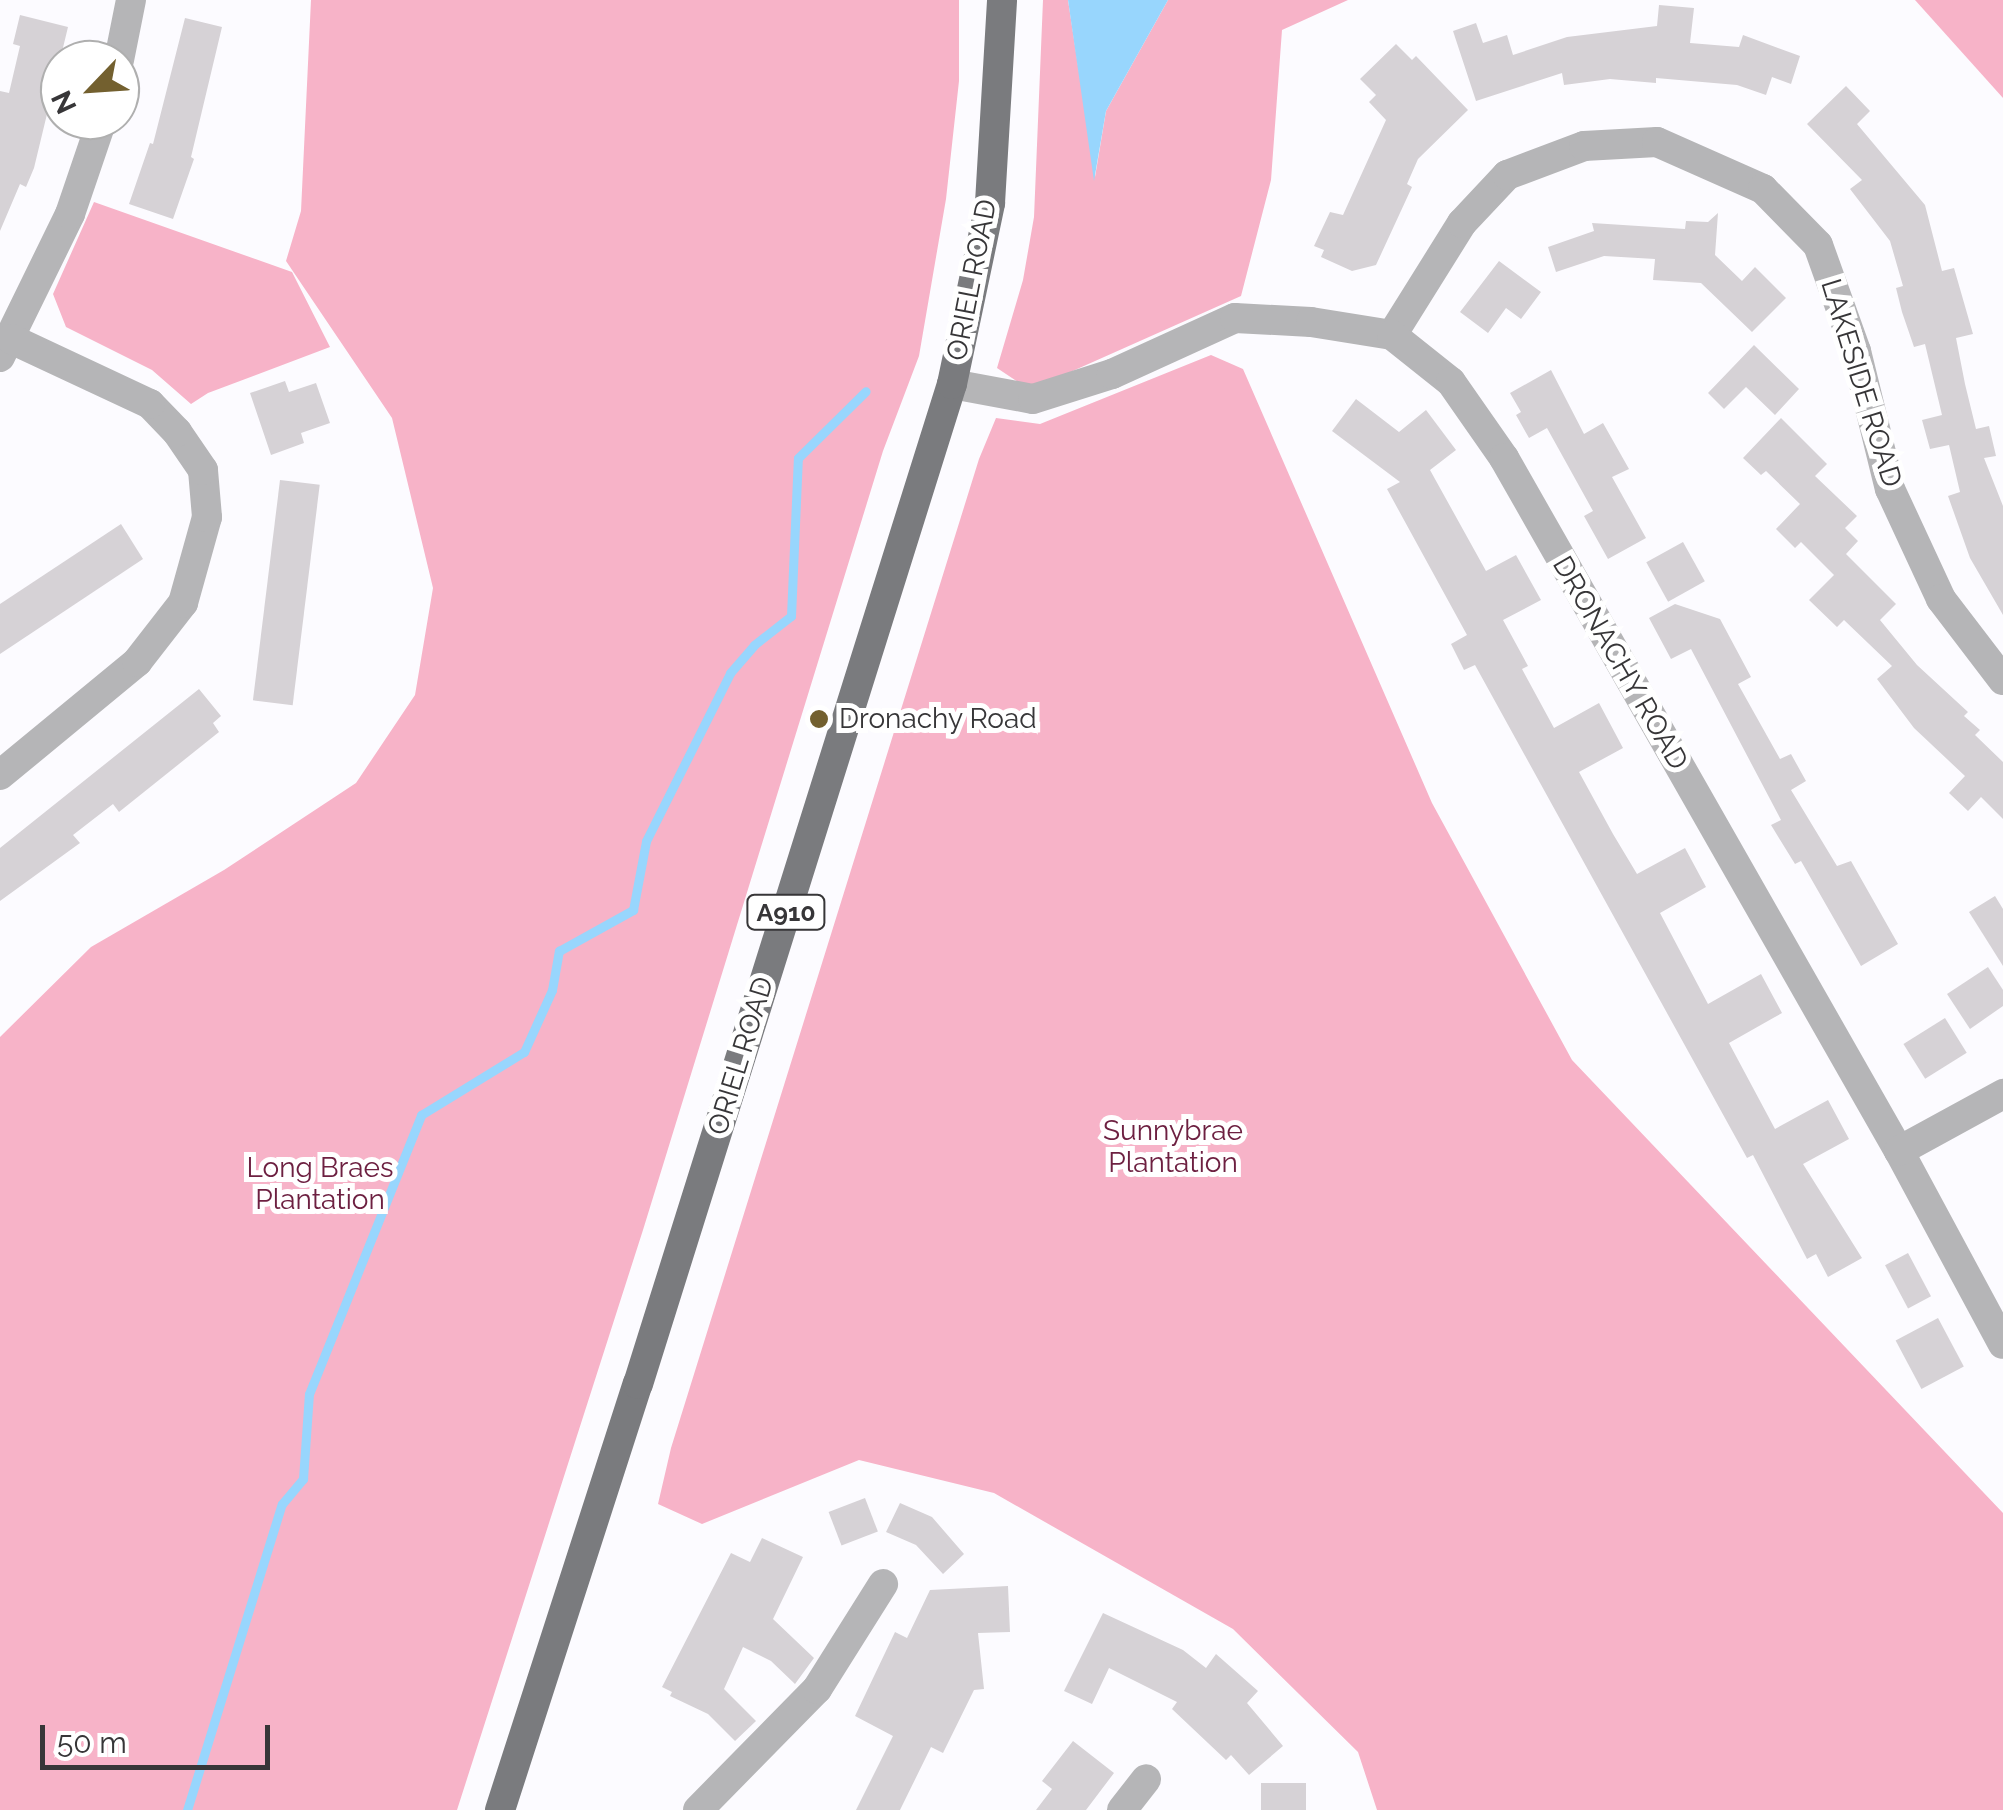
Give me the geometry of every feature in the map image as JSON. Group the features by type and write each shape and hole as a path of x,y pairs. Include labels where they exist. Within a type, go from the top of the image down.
{"main road":[{"name":"ORIEL ROAD","path":"500,1810 952,384 990,204 1002,0"}],"street":[{"path":"123,40 130,0"},
{"path":"0,775 137,662 183,603 208,518 203,470 177,432 150,404 6,348 70,214 95,140"},
{"name":"LAKESIDE ROAD","path":"1392,335 1462,223 1507,175 1584,146 1657,142 1762,189 1818,245 1856,351 1890,489 1940,598 2003,680"},
{"name":"DRONACHY ROAD","path":"952,384 1033,399 1236,332 1311,322 1392,335 1451,382 1504,458 1899,1151 2003,1344"},
{"path":"1899,1151 2003,1094"},
{"path":"698,1810 818,1689 884,1584"},
{"path":"1122,1810 1146,1779"}],"green space":[{"name":"Long Braes Plantation","path":"311,0 959,0 959,81 946,199 919,356 883,451 643,1230 457,1810 0,1810 0,1037 91,947 224,870 356,783 415,695 433,588 392,418 286,261 301,211"},
{"path":"1043,0 1068,0 1095,177 1106,111 1168,0 1348,0 1282,30 1271,180 1241,296 1030,390 997,368 1023,280 1034,217"},
{"path":"1915,0 2003,0 2003,98"},
{"path":"94,202 292,272 330,347 208,393 191,404 152,370 66,327 53,294"},
{"name":"Sunnybrae Plantation","path":"1211,355 1243,369 1432,803 1572,1060 2003,1513 2003,1810 1377,1810 1358,1752 1233,1629 994,1493 859,1460 702,1524 658,1504 671,1448 979,459 996,418 1040,424"}],"water":[{"path":"1068,0 1168,0 1106,111 1094,181"}],"building":[{"path":"1659,5 1694,8 1690,43 1739,47 1743,35 1800,56 1791,84 1772,77 1766,95 1737,85 1656,78 1656,83 1610,79 1564,85 1562,73 1476,101 1453,31 1476,23 1483,43 1507,35 1513,55 1567,37 1657,26"},
{"path":"20,15 68,27 65,40 40,40 41,140 26,187 20,184 0,231 0,91 9,93 20,46 13,44"},
{"path":"185,18 222,27 191,157 194,159 173,219 129,204 150,143 153,144"},
{"path":"1396,44 1412,60 1416,56 1468,110 1418,159 1407,184 1412,187 1376,265 1352,271 1321,257 1324,250 1314,246 1330,212 1343,215 1386,120 1369,102 1376,95 1360,79"},
{"path":"1846,86 1870,111 1857,124 1925,205 1942,271 1954,268 1973,334 1956,338 1965,384 1976,429 1989,426 1996,456 1984,458 2003,506 2003,615 1970,558 1948,496 1960,492 1949,445 1930,449 1922,420 1942,415 1925,344 1914,347 1902,312 1896,288 1903,286 1890,241 1850,189 1862,180 1807,124"},
{"path":"1718,213 1715,255 1742,281 1755,267 1786,298 1752,332 1701,283 1653,280 1655,259 1604,256 1556,272 1548,247 1594,231 1592,223 1685,229 1686,221 1708,222"},
{"path":"1499,261 1541,292 1521,319 1506,308 1488,333 1460,312"},
{"path":"1754,345 1799,389 1775,415 1746,387 1724,409 1708,393"},
{"path":"1551,370 1584,434 1603,423 1629,469 1612,477 1646,538 1608,559 1584,516 1593,511 1547,428 1529,438 1516,415 1521,412 1510,393"},
{"path":"285,381 289,392 316,383 330,423 301,433 304,443 271,455 250,393"},
{"path":"1356,399 1399,432 1426,410 1456,450 1430,470 1486,571 1516,555 1541,600 1503,620 1528,666 1522,669 1554,728 1599,703 1623,748 1579,772 1613,834 1637,874 1685,848 1706,887 1660,913 1708,1004 1761,974 1782,1013 1729,1043 1775,1129 1828,1100 1849,1139 1803,1164 1862,1258 1828,1277 1816,1254 1807,1259 1753,1155 1747,1158 1475,665 1464,670 1451,644 1467,635 1387,489 1400,482 1332,431"},
{"path":"1781,418 1827,464 1815,476 1857,516 1845,528 1858,541 1846,554 1896,604 1880,620 1917,665 1968,712 1964,716 1980,730 1975,735 2003,762 2003,819 1981,797 1968,811 1949,793 1965,776 1914,728 1877,679 1892,666 1844,620 1837,627 1809,600 1834,575 1801,542 1795,548 1776,529 1800,504 1766,471 1761,475 1743,458"},
{"path":"280,480 320,485 293,705 253,700"},
{"path":"121,524 143,559 0,654 0,604"},
{"path":"1683,542 1705,581 1668,602 1646,562"},
{"path":"1675,604 1720,619 1751,677 1738,684 1780,759 1791,754 1806,781 1791,790 1837,866 1851,861 1898,944 1861,966 1801,861 1795,864 1771,825 1781,820 1691,649 1671,659 1649,618"},
{"path":"199,689 221,716 213,723 219,732 119,812 113,804 73,835 80,843 0,901 0,848"},
{"path":"1995,896 2003,909 2003,966 1969,912"},
{"path":"1988,967 2003,990 2003,1006 1970,1029 1947,994"},
{"path":"1945,1018 1967,1053 1925,1079 1903,1044"},
{"path":"1908,1253 1931,1296 1908,1308 1885,1265"},
{"path":"1938,1318 1964,1367 1921,1389 1896,1341"},
{"path":"865,1498 878,1532 841,1546 829,1512"},
{"path":"900,1503 932,1517 964,1554 943,1574 916,1545 886,1532"},
{"path":"762,1538 803,1557 773,1619 814,1658 795,1684 771,1661 743,1647 724,1689 756,1721 735,1741 708,1714 670,1696 672,1692 662,1687 731,1553 750,1562"},
{"path":"1008,1586 1010,1632 978,1633 984,1689 974,1690 943,1753 931,1747 900,1810 856,1810 893,1736 855,1716 895,1632 907,1638 930,1590"},
{"path":"1103,1613 1183,1650 1206,1668 1216,1654 1258,1691 1247,1703 1283,1746 1249,1775 1231,1755 1226,1760 1172,1709 1177,1702 1109,1668 1092,1704 1064,1691"},
{"path":"1073,1741 1114,1773 1086,1810 1036,1810 1052,1789 1042,1781"},
{"path":"1261,1783 1306,1783 1306,1810 1261,1810"}],"waterway":[{"path":"187,1810 282,1504 303,1479 309,1394 421,1115 524,1052 552,990 559,951 633,910 646,841 730,673 754,645 791,616 798,458 866,391"}],"place":[{"name":"Dronachy Road","path":"819,719"}]}
